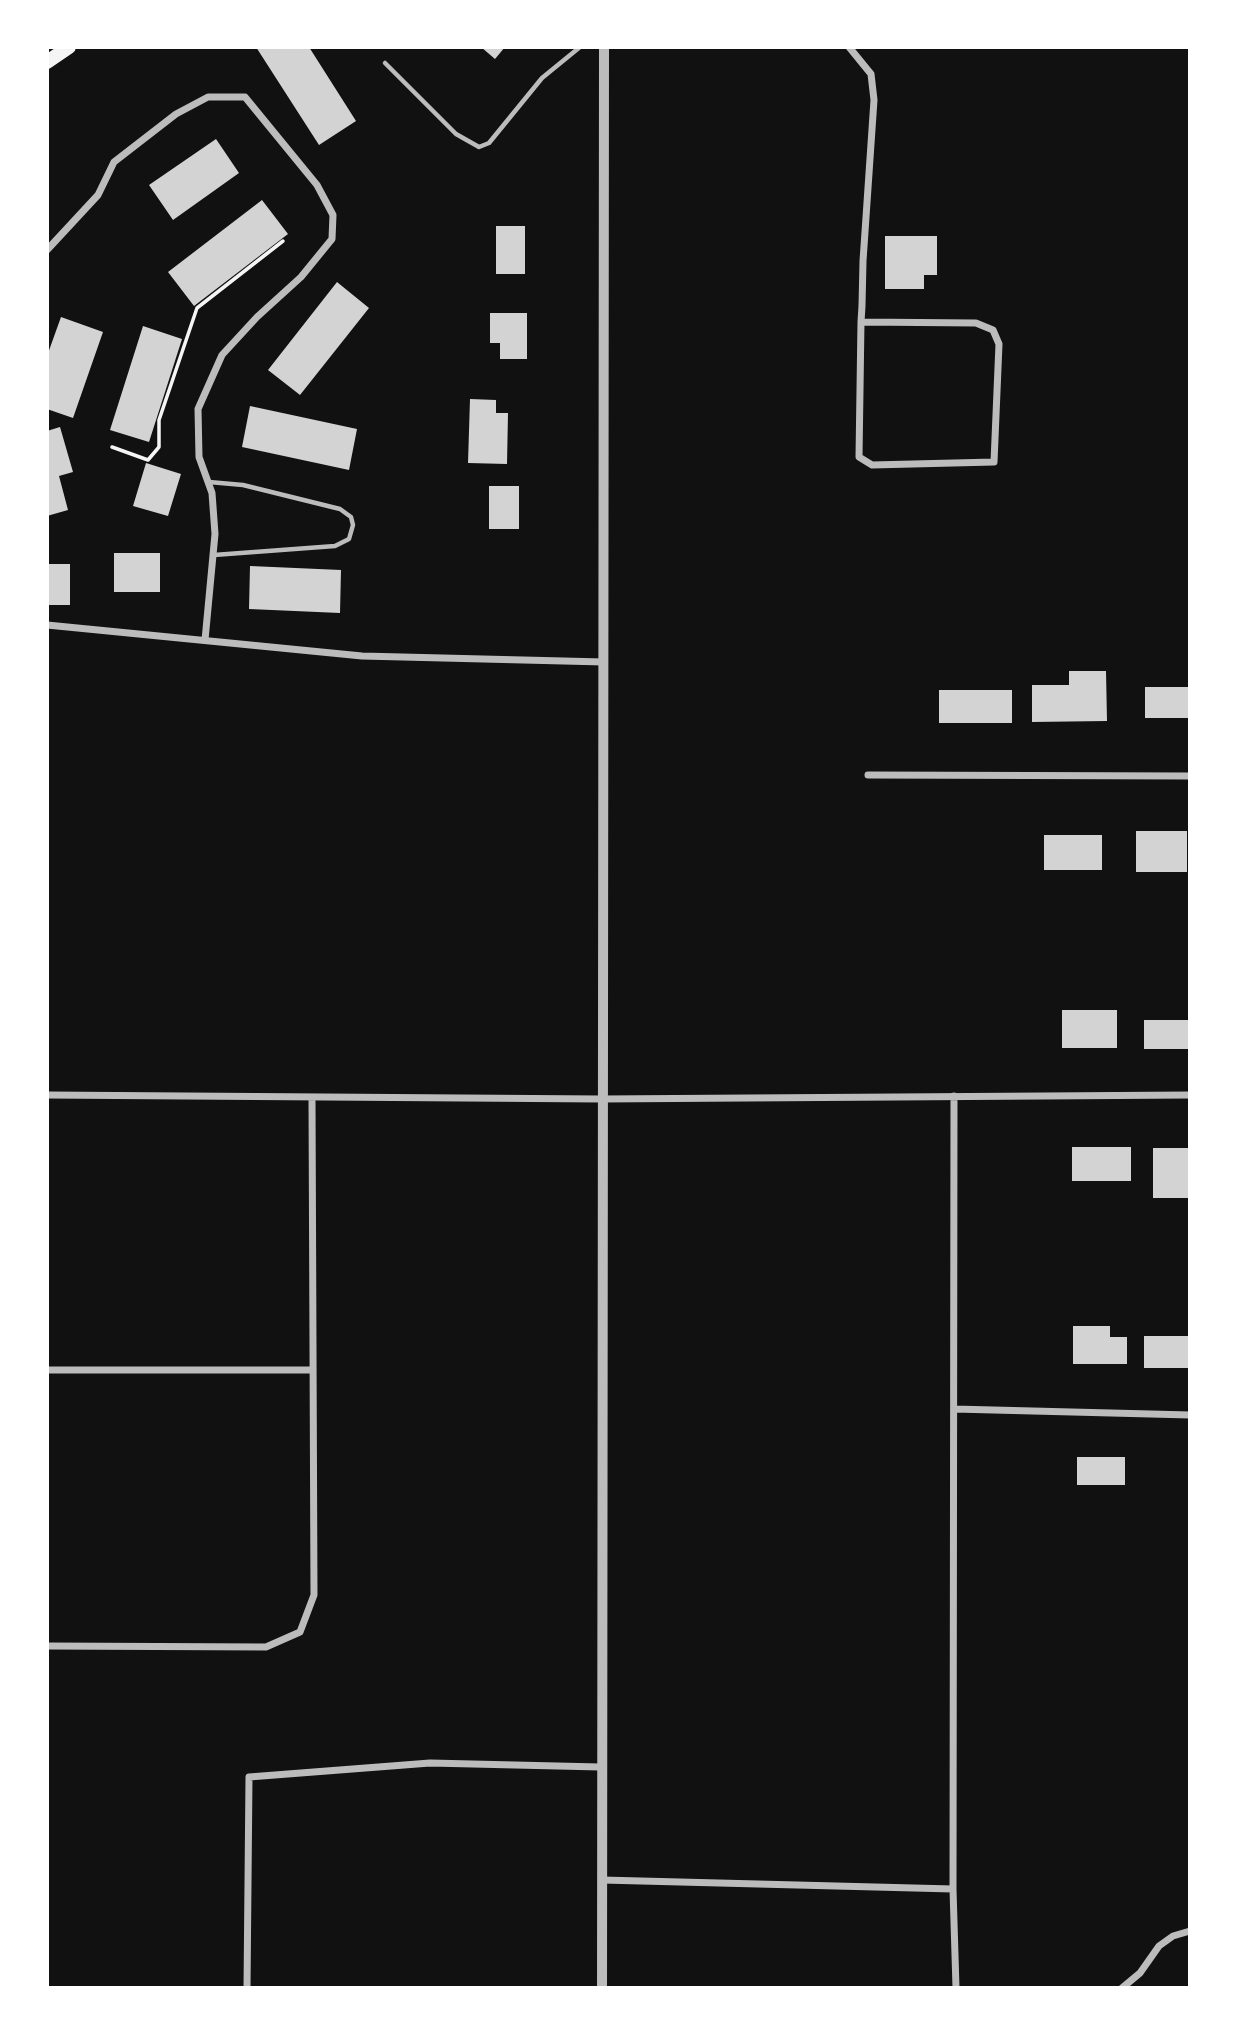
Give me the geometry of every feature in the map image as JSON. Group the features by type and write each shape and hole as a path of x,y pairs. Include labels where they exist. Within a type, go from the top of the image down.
{"highway":[{"path":"47,62 69,47"}],"street":[{"path":"602,1988 600,1767 604,47"},
{"path":"849,47 872,74 874,100 862,322 859,457 864,463 974,465 994,462 999,344 993,330 976,323 862,322"},
{"path":"47,250 98,195 114,162 176,114 208,97 245,97 317,185 333,215 332,239 301,277 257,317 222,355 198,409 198,457 212,493 215,534 205,640"},
{"path":"47,625 362,656 604,662"},
{"path":"868,775 1190,776"},
{"path":"47,1095 601,1099 1190,1095"},
{"path":"954,1096 953,1889 956,1988"},
{"path":"47,1646 266,1647 300,1632 314,1595 312,1098"},
{"path":"47,1370 312,1370"},
{"path":"954,1409 1190,1415"},
{"path":"247,1988 249,1777 430,1763 600,1767"},
{"path":"602,1880 953,1889"},
{"path":"1122,1988 1140,1973 1159,1946 1173,1936 1190,1931"}],"lane":[{"path":"385,63 456,134 479,147 489,143 542,78 580,47"},
{"path":"208,481 243,485 341,509 351,517 353,524 349,538 335,547 214,555"}],"path":[{"path":"112,447 148,460 159,447 159,420 197,308 283,241"}],"building":[{"path":"256,47 309,47 356,121 319,145"},
{"path":"481,47 505,47 495,59"},
{"path":"216,139 239,173 173,220 149,185"},
{"path":"262,200 288,234 194,306 168,272"},
{"path":"496,226 525,226 525,274 496,274"},
{"path":"885,236 937,236 937,275 924,275 924,289 885,289"},
{"path":"337,282 369,308 300,395 268,370"},
{"path":"490,313 527,313 527,359 500,359 500,343 490,343"},
{"path":"61,317 103,332 73,418 47,409 47,356"},
{"path":"143,326 182,339 149,442 110,430"},
{"path":"470,399 496,400 496,413 508,413 507,464 468,463"},
{"path":"250,406 357,429 349,470 242,447"},
{"path":"60,427 73,472 59,476 68,510 47,516 47,431"},
{"path":"146,463 181,474 168,516 133,506"},
{"path":"489,486 519,486 519,529 489,529"},
{"path":"114,553 160,553 160,592 114,592"},
{"path":"47,564 70,564 70,605 47,605"},
{"path":"250,566 341,570 340,613 249,609"},
{"path":"1069,671 1106,671 1107,721 1032,722 1032,685 1069,685"},
{"path":"1145,687 1190,687 1190,718 1145,718"},
{"path":"939,690 1012,690 1012,723 939,723"},
{"path":"1136,831 1187,831 1187,872 1136,872"},
{"path":"1044,835 1102,835 1102,870 1044,870"},
{"path":"1062,1010 1117,1010 1117,1048 1062,1048"},
{"path":"1144,1020 1190,1020 1190,1049 1144,1049"},
{"path":"1072,1147 1131,1147 1131,1181 1072,1181"},
{"path":"1153,1148 1190,1148 1189,1198 1153,1198"},
{"path":"1073,1326 1110,1326 1110,1337 1127,1337 1127,1364 1073,1364"},
{"path":"1144,1336 1190,1336 1190,1368 1144,1368"},
{"path":"1077,1457 1125,1457 1125,1485 1077,1485"}]}
